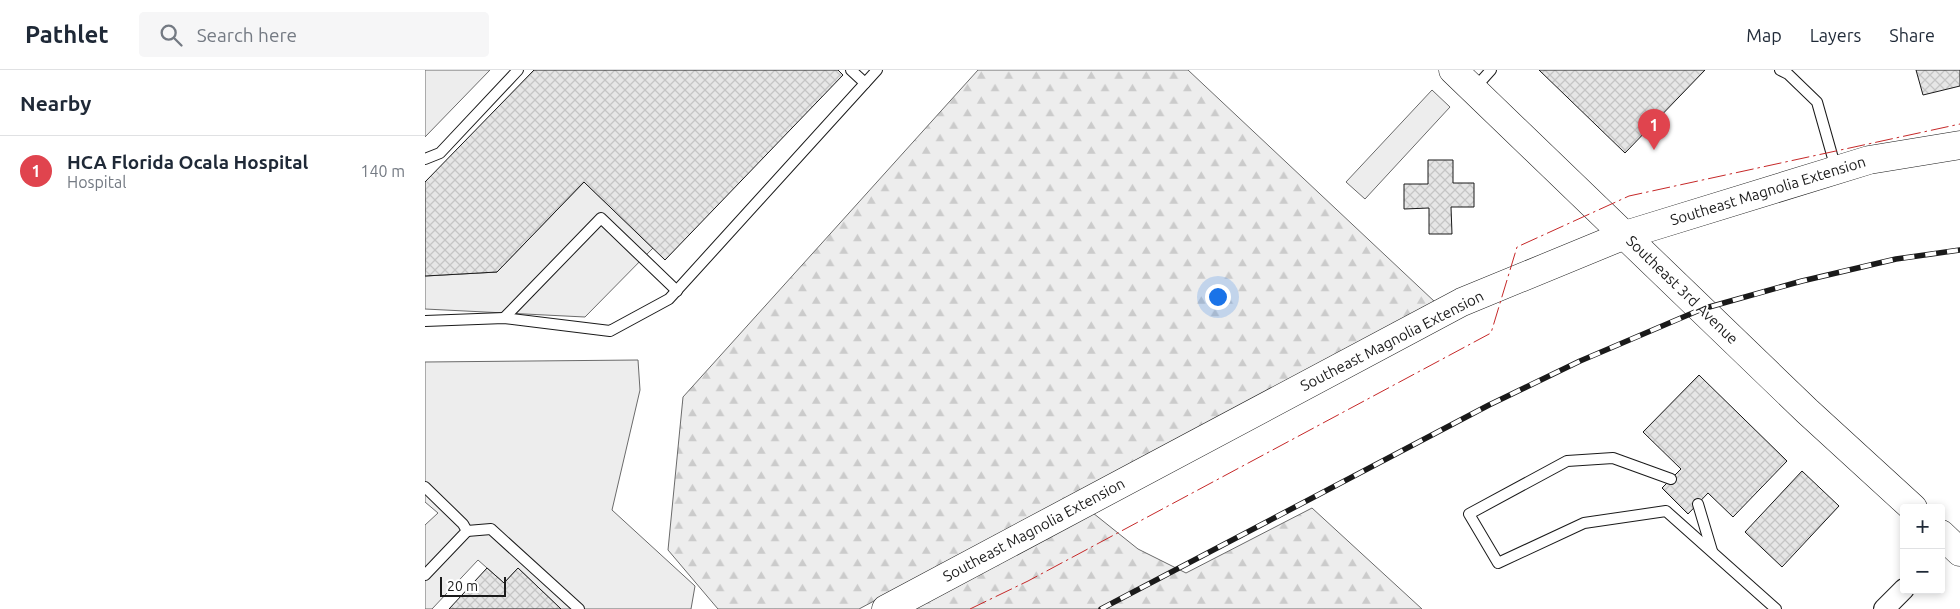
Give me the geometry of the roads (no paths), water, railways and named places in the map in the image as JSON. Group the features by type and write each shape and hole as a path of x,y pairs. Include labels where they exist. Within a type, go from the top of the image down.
{"main road":[{"name":"Southeast 3rd Avenue","path":"1453,70 1482,80 1625,235 1807,411 1909,504"},
{"name":"Southeast Magnolia Extension","path":"886,609 1462,302 1625,235 1869,160 1960,145"}],"street":[{"path":"1885,609 1900,592"}],"lane":[{"path":"425,158 440,153 518,70"},
{"path":"851,70 865,83"},
{"path":"425,321 504,318 610,331 669,299 877,70"},
{"path":"1780,70 1788,74 1817,102 1836,170"},
{"path":"504,318 601,218 677,291"},
{"path":"1671,479 1613,458 1567,461 1469,514 1498,563 1584,523 1666,511 1776,609"},
{"path":"425,488 463,524 467,531"},
{"path":"1698,504 1713,552"},
{"path":"425,575 467,531 491,529 579,609"}],"railway":[{"path":"1101,609 1489,405 1580,361 1702,309 1802,281 1896,259 1960,250"}],"place":[{"name":"HCA Florida Ocala Hospital","path":"1654,150"}]}
